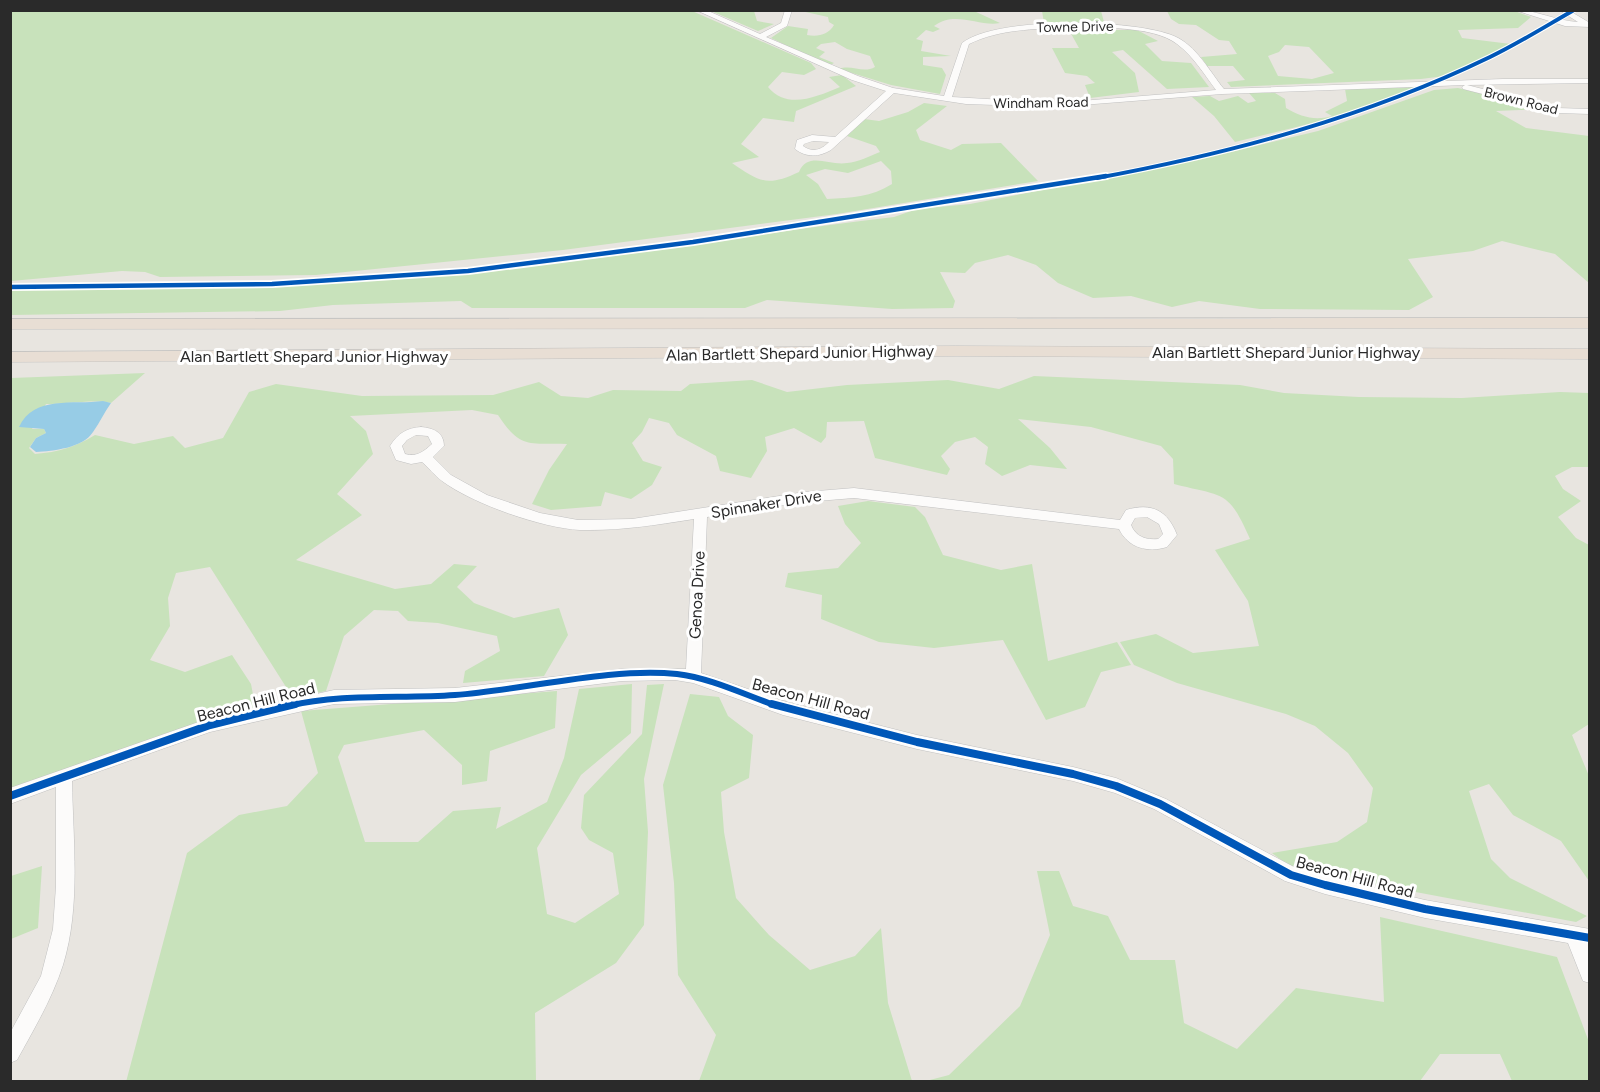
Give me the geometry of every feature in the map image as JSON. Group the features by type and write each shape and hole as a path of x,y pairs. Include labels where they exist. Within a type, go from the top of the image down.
{"highway":[{"name":"Alan Bartlett Shepard Junior Highway","path":"10,324 1590,323"},
{"name":"Alan Bartlett Shepard Junior Highway","path":"10,357 956,351 1590,354"}],"street":[{"name":"Windham Road","path":"699,10 841,73 892,90 947,100 1031,105 1222,92 1454,83 1590,81"},
{"path":"759,37 784,24 789,10"},
{"path":"1518,10 1565,24 1589,26"},
{"path":"1562,10 1589,26"},
{"name":"Towne Drive","path":"947,100 966,43 984,33 1012,28 1130,27 1162,33 1181,44 1222,92"},
{"name":"Brown Road","path":"1454,83 1557,110 1590,112"},
{"path":"836,140 892,90"},
{"name":"Spinnaker Drive","path":"425,457 447,478 471,493 519,512 553,521 619,526 821,495 868,493 1124,525"},
{"name":"Genoa Drive","path":"693,677 701,514"},
{"name":"Beacon Hill Road","path":"10,796 210,725 334,697 455,695 640,673 693,677 783,708 917,742 1073,774 1116,786 1160,804 1291,875 1425,909 1582,937"},
{"path":"10,1053 39,1001 58,951 63,926 64,778"},
{"path":"1582,937 1590,974"}],"green space":[{"path":"1512,10 1531,17 1518,28 1458,30 1462,38 1511,44 1445,76 1231,87 1227,82 1245,80 1233,66 1207,66 1201,57 1237,54 1229,41 1219,40 1196,25 1179,24 1171,19 1167,11","holes":["1285,45 1309,47 1334,73 1312,79 1278,76 1268,56 1279,52"]},
{"path":"11,11 692,11 811,63 816,69 804,75 782,72 768,87 784,98 802,99 840,87 829,77 842,75 856,86 796,111 794,122 763,118 741,144 759,157 732,163 750,175 764,180 779,180 799,172 808,162 847,163 880,152 876,146 847,136 864,119 879,121 908,112 924,103 947,106 916,130 920,140 951,150 962,144 1001,143 1038,181 837,214 563,250 316,275 160,277 145,272 122,271 11,281","holes":["881,161 891,171 892,184 877,192 836,199 827,199 818,184 806,175 825,169 848,173"]},
{"path":"711,11 754,11 757,21 774,24 758,31"},
{"path":"801,11 974,11 1000,23 950,19 934,26 940,29 933,32 926,30 916,39 923,41 921,51 951,56 923,57 923,65 942,68 946,75 940,94 891,85 839,69 866,70 875,67 870,56 847,49 835,42 821,44 816,48 825,52 819,57 834,63 828,66 771,38 788,26 808,29 807,35 815,36 826,33 834,25 829,22 828,17"},
{"path":"1042,11 1101,11 1104,22 1044,23"},
{"path":"1069,30 1137,30 1158,41 1145,44 1162,61 1191,63 1209,87 1167,89 1123,50 1112,52 1135,73 1139,92 1090,98 1085,85 1095,83 1087,76 1065,73 1052,48 1079,48"},
{"path":"1416,87 1350,112 1235,142 1214,116 1192,97 1210,96 1219,101 1238,96 1248,103 1256,101 1249,93 1275,93 1285,99 1286,108 1303,116 1320,118 1332,116 1325,112 1347,101 1345,89"},
{"path":"1458,88 1547,109 1496,111 1526,128 1589,136 1589,283 1555,254 1502,241 1473,251 1408,259 1433,297 1409,310 1260,309 1199,301 1172,307 1131,296 1093,298 1058,283 1036,265 1008,255 975,263 965,273 940,272 955,301 953,308 892,309 767,300 745,308 472,308 461,301 333,305 280,311 11,315 10,290 271,285 465,272 576,261 894,217 917,209 970,204 1198,160 1318,131 1434,90"},
{"path":"145,373 111,403 46,404 32,429 44,429 46,433 36,438 29,448 35,454 52,452 74,446 95,435 134,444 173,436 185,448 223,438 249,392 276,384 362,396 493,395 539,382 561,396 588,398 613,390 681,391 690,384 752,380 787,392 847,385 948,380 999,389 1034,376 1240,385 1284,393 1359,397 1462,398 1560,392 1589,393 1589,467 1572,467 1555,476 1563,489 1581,501 1558,517 1576,538 1589,545 1589,724 1572,735 1589,776 1589,881 1561,841 1513,815 1489,784 1469,791 1491,859 1510,878 1587,916 1576,922 1293,869 1272,853 1337,842 1367,822 1373,788 1348,753 1315,726 1286,714 1177,683 1134,665 1120,642 1156,634 1193,653 1259,646 1248,601 1215,550 1250,539 1236,511 1223,498 1214,494 1174,484 1173,459 1161,446 1091,427 1018,419 1050,448 1067,469 1030,465 1002,476 985,464 988,447 975,437 955,442 941,456 950,469 947,475 875,458 864,421 827,422 826,437 821,443 794,428 765,437 767,451 751,478 720,471 716,456 677,435 669,423 649,418 642,432 632,443 643,461 662,467 652,485 631,499 605,492 601,506 551,510 532,504 549,470 567,444 526,442 513,434 498,415 472,410 350,416 366,431 373,454 337,494 362,515 296,560 395,589 431,584 454,564 477,566 457,587 474,603 514,618 559,608 568,635 544,676 463,683 465,671 500,651 497,636 438,623 408,621 398,611 374,610 344,636 326,691 293,698 210,567 176,573 168,598 170,626 150,660 185,672 232,655 251,684 256,710 11,788 11,378"},
{"path":"868,501 915,507 925,517 943,555 1001,570 1032,564 1048,661 1117,642 1131,665 1101,672 1085,707 1046,720 1003,640 934,648 879,642 821,619 822,595 785,587 788,573 838,568 861,543 845,524 838,506"},
{"path":"632,684 631,733 581,775 537,848 547,914 575,923 619,894 613,853 589,840 581,828 584,795 642,734 647,685 664,684 644,779 648,832 644,925 616,963 535,1013 536,1081 126,1082 187,853 239,815 287,806 318,773 301,711 557,691 555,728 490,751 487,781 462,785 462,765 424,730 344,745 338,757 365,842 418,842 453,811 501,807 496,829 547,802 564,758 579,689"},
{"path":"690,694 719,697 728,716 753,735 749,778 721,792 724,832 736,898 769,935 810,970 855,956 881,928 888,1003 912,1081 699,1081 716,1035 678,975 674,883 663,785"},
{"path":"42,866 38,928 11,939 11,876"},
{"path":"1037,871 1059,871 1073,906 1108,916 1130,960 1175,960 1184,1023 1237,1049 1296,988 1384,1002 1380,917 1557,957 1589,1042 1589,1081 1512,1081 1500,1054 1440,1054 1420,1081 926,1081 949,1075 1020,1006 1050,935"}],"water":[{"path":"103,401 111,403 93,432 82,442 67,448 36,452 30,447 36,438 46,433 44,429 19,427 34,410 44,406"}],"cycle path":[{"path":"10,287 272,284 468,271 653,248 1039,189 1225,151 1316,126 1405,95 1491,56 1574,10"},
{"path":"10,796 210,725 334,697 455,695 622,675 675,674 693,677 783,708 917,742 1073,774 1116,786 1160,804 1291,875 1325,885 1425,909 1590,938"}]}
